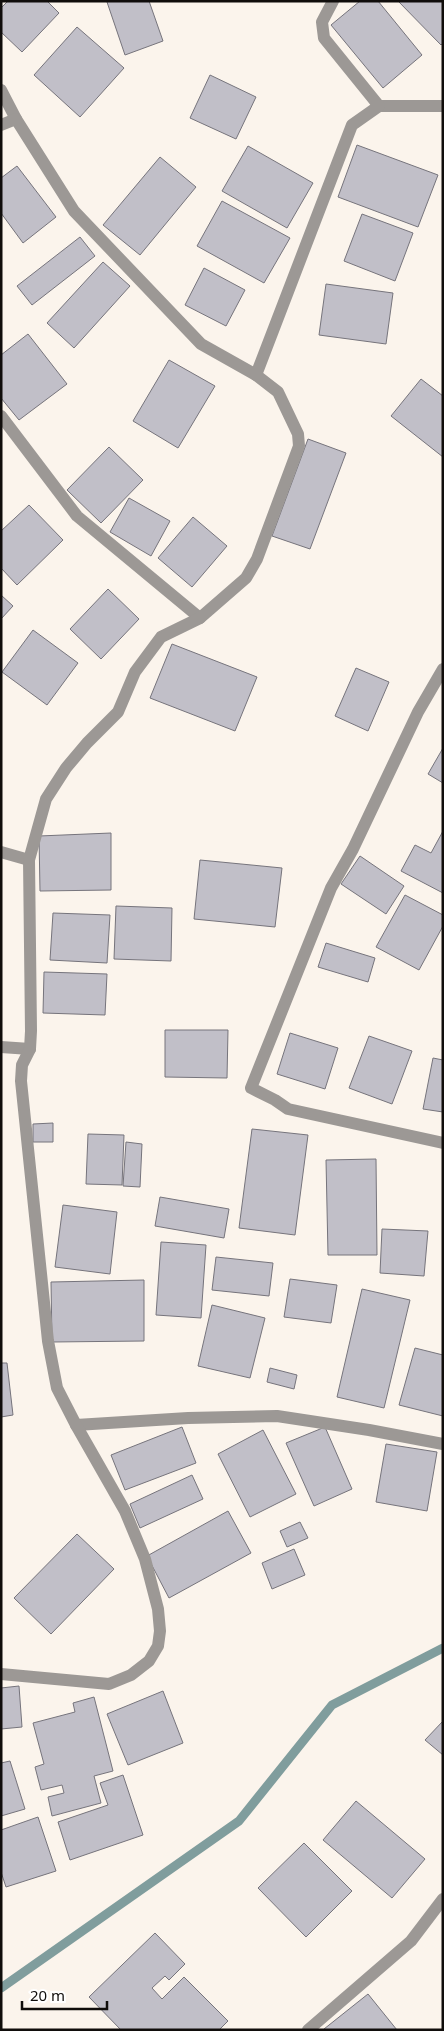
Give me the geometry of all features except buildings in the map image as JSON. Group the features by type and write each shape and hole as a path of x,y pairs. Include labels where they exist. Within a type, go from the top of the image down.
{"street":[{"path":"333,1 322,22 324,38 379,106"},
{"path":"1,90 16,119 74,211 202,344 256,375 278,392 298,434 299,446 258,560 246,578 200,618 161,637 135,672 118,712 87,743 66,768 46,799 28,860 31,1031 30,1048 22,1065 21,1081 48,1342 57,1388 125,1511 145,1559 158,1609 160,1630 158,1646 149,1661 132,1675 109,1684 1,1674"},
{"path":"256,375 352,125 379,106 443,106"},
{"path":"1,125 16,119"},
{"path":"1,416 77,516 200,618"},
{"path":"443,669 418,712 353,849 332,888 251,1088 288,1109 443,1143"},
{"path":"1,852 28,860"},
{"path":"1,1047 30,1048"},
{"path":"76,1425 188,1418 277,1416 443,1444"},
{"path":"308,2030 411,1941 443,1899"}],"waterway":[{"path":"1,1988 239,1821 332,1705 443,1648"}]}
